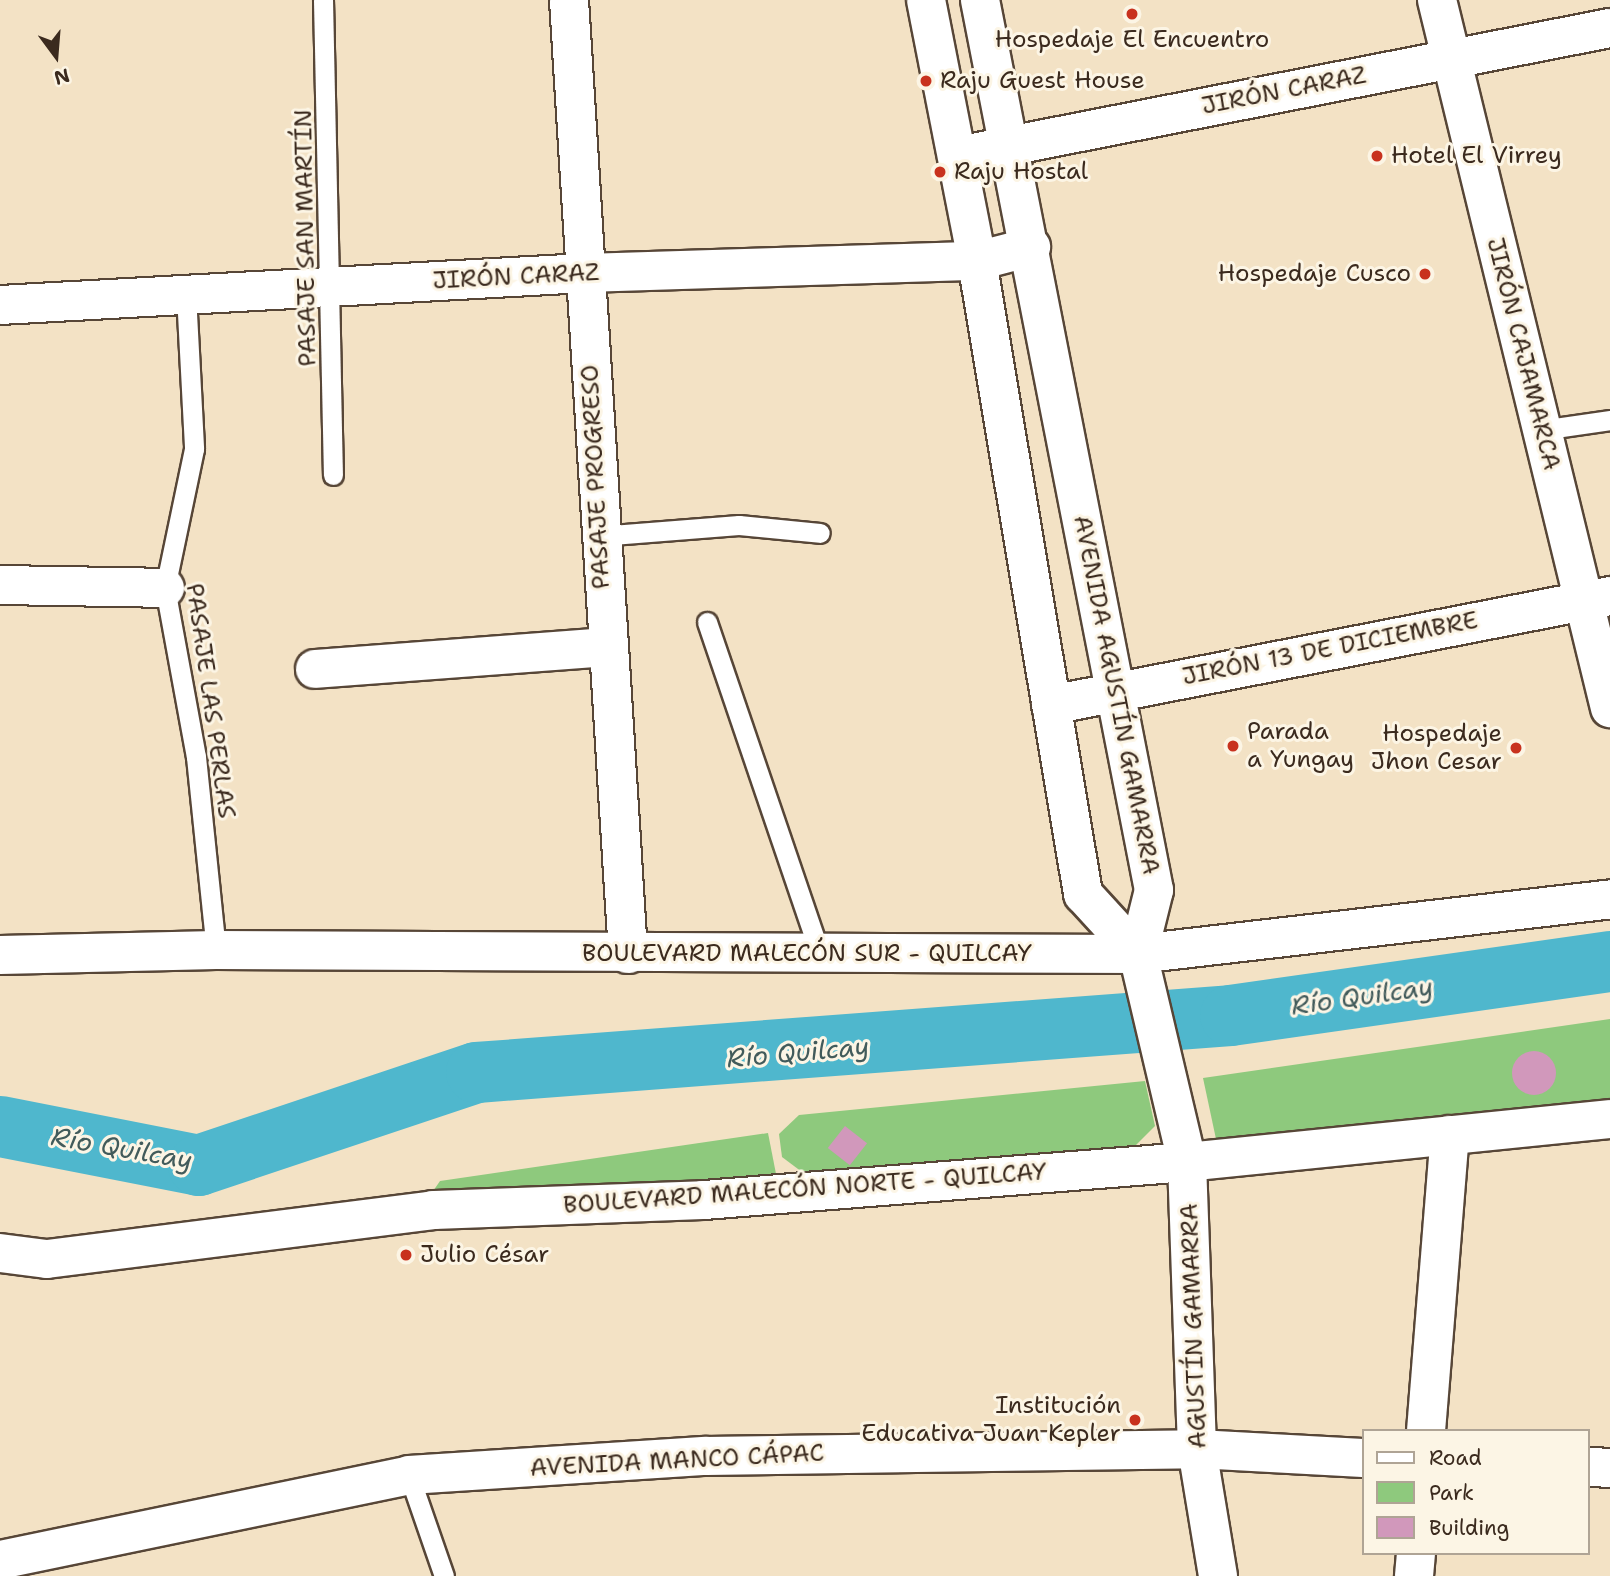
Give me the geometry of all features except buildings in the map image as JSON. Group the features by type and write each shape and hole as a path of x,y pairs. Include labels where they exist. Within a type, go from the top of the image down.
{"street":[{"name":"PASAJE PROGRESO","path":"569,0 605,647 628,954"},
{"path":"926,0 977,261 1083,894 1142,969"},
{"name":"AVENIDA AGUSTÍN GAMARRA","path":"980,0 1013,144 1114,691 1154,890 1142,969"},
{"name":"JIRÓN CAJAMARCA","path":"1437,0 1541,430 1597,599 1610,708"},
{"name":"JIRÓN CARAZ","path":"958,156 1610,27"},
{"name":"JIRÓN CARAZ","path":"0,305 584,273 977,261 1031,247"},
{"path":"0,585 164,588"},
{"name":"JIRÓN 13 DE DICIEMBRE","path":"1051,705 1597,599"},
{"path":"315,669 605,647"},
{"name":"BOULEVARD MALECÓN SUR - QUILCAY","path":"0,955 216,950 820,954 1142,969 1610,899"},
{"name":"AGUSTÍN GAMARRA","path":"1142,969 1187,1162 1197,1449 1217,1576"},
{"name":"BOULEVARD MALECÓN NORTE - QUILCAY","path":"0,1253 47,1259 433,1210 704,1200 1187,1162 1610,1119"},
{"path":"1426,1429 1450,1135"},
{"name":"AVENIDA MANCO CÁPAC","path":"0,1560 409,1475 706,1456 1197,1449 1362,1458"},
{"path":"1589,1467 1610,1468"},
{"path":"1414,1576 1416,1555"}],"lane":[{"name":"PASAJE SAN MARTÍN","path":"323,0 334,287 334,475"},
{"name":"PASAJE LAS PERLAS","path":"186,294 194,449 164,588 196,757 216,950"},
{"path":"1541,430 1610,420"},
{"path":"599,536 739,525 820,533"},
{"path":"707,622 820,954"},
{"path":"409,1475 444,1576"}],"green space":[{"path":"1610,1019 1610,1100 1216,1139 1203,1078"},
{"path":"1145,1081 1155,1126 1134,1147 806,1175 782,1157 779,1134 799,1115"},
{"path":"768,1133 777,1179 429,1197 440,1181"}],"waterway":[{"name":"Río Quilcay","path":"0,1126 198,1165 476,1072 1230,1015 1610,961"}],"place":[{"name":"Hospedaje El Encuentro","path":"1132,14"},
{"name":"Raju Guest House","path":"926,81"},
{"name":"Hotel El Virrey","path":"1377,156"},
{"name":"Raju Hostal","path":"940,172"},
{"name":"Hospedaje Cusco","path":"1425,274"},
{"name":"Parada a Yungay","path":"1233,746"},
{"name":"Hospedaje Jhon Cesar","path":"1516,748"},
{"name":"Julio César","path":"406,1255"},
{"name":"Institución Educativa Juan Kepler","path":"1135,1420"}]}
